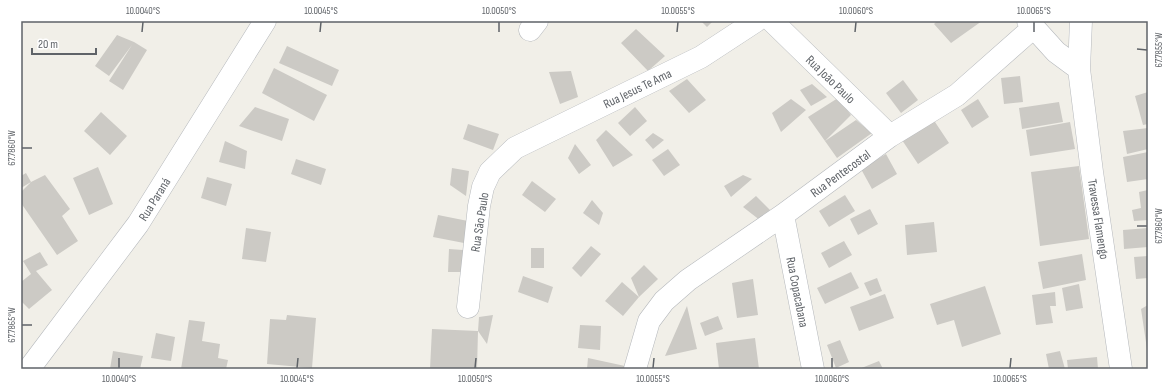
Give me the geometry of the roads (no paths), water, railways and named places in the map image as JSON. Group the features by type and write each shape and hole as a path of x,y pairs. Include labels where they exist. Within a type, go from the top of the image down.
{"street":[{"name":"Rua Paraná","path":"29,369 138,224 265,21"},
{"name":"Rua Jesus Te Ama","path":"515,148 701,57 756,21"},
{"name":"Rua João Paulo","path":"772,21 890,136"},
{"name":"Travessa Flamengo","path":"1081,21 1079,69 1092,172 1121,369"},
{"name":"Rua Pentecostal","path":"635,369 649,321 664,301 688,280 783,215 890,136 957,95 1031,24"},
{"path":"1031,24 1056,52 1079,69"},
{"name":"Rua São Paulo","path":"468,307 479,206 483,188 490,172 515,148"},
{"name":"Rua Copacabana","path":"783,215 813,369"}]}
